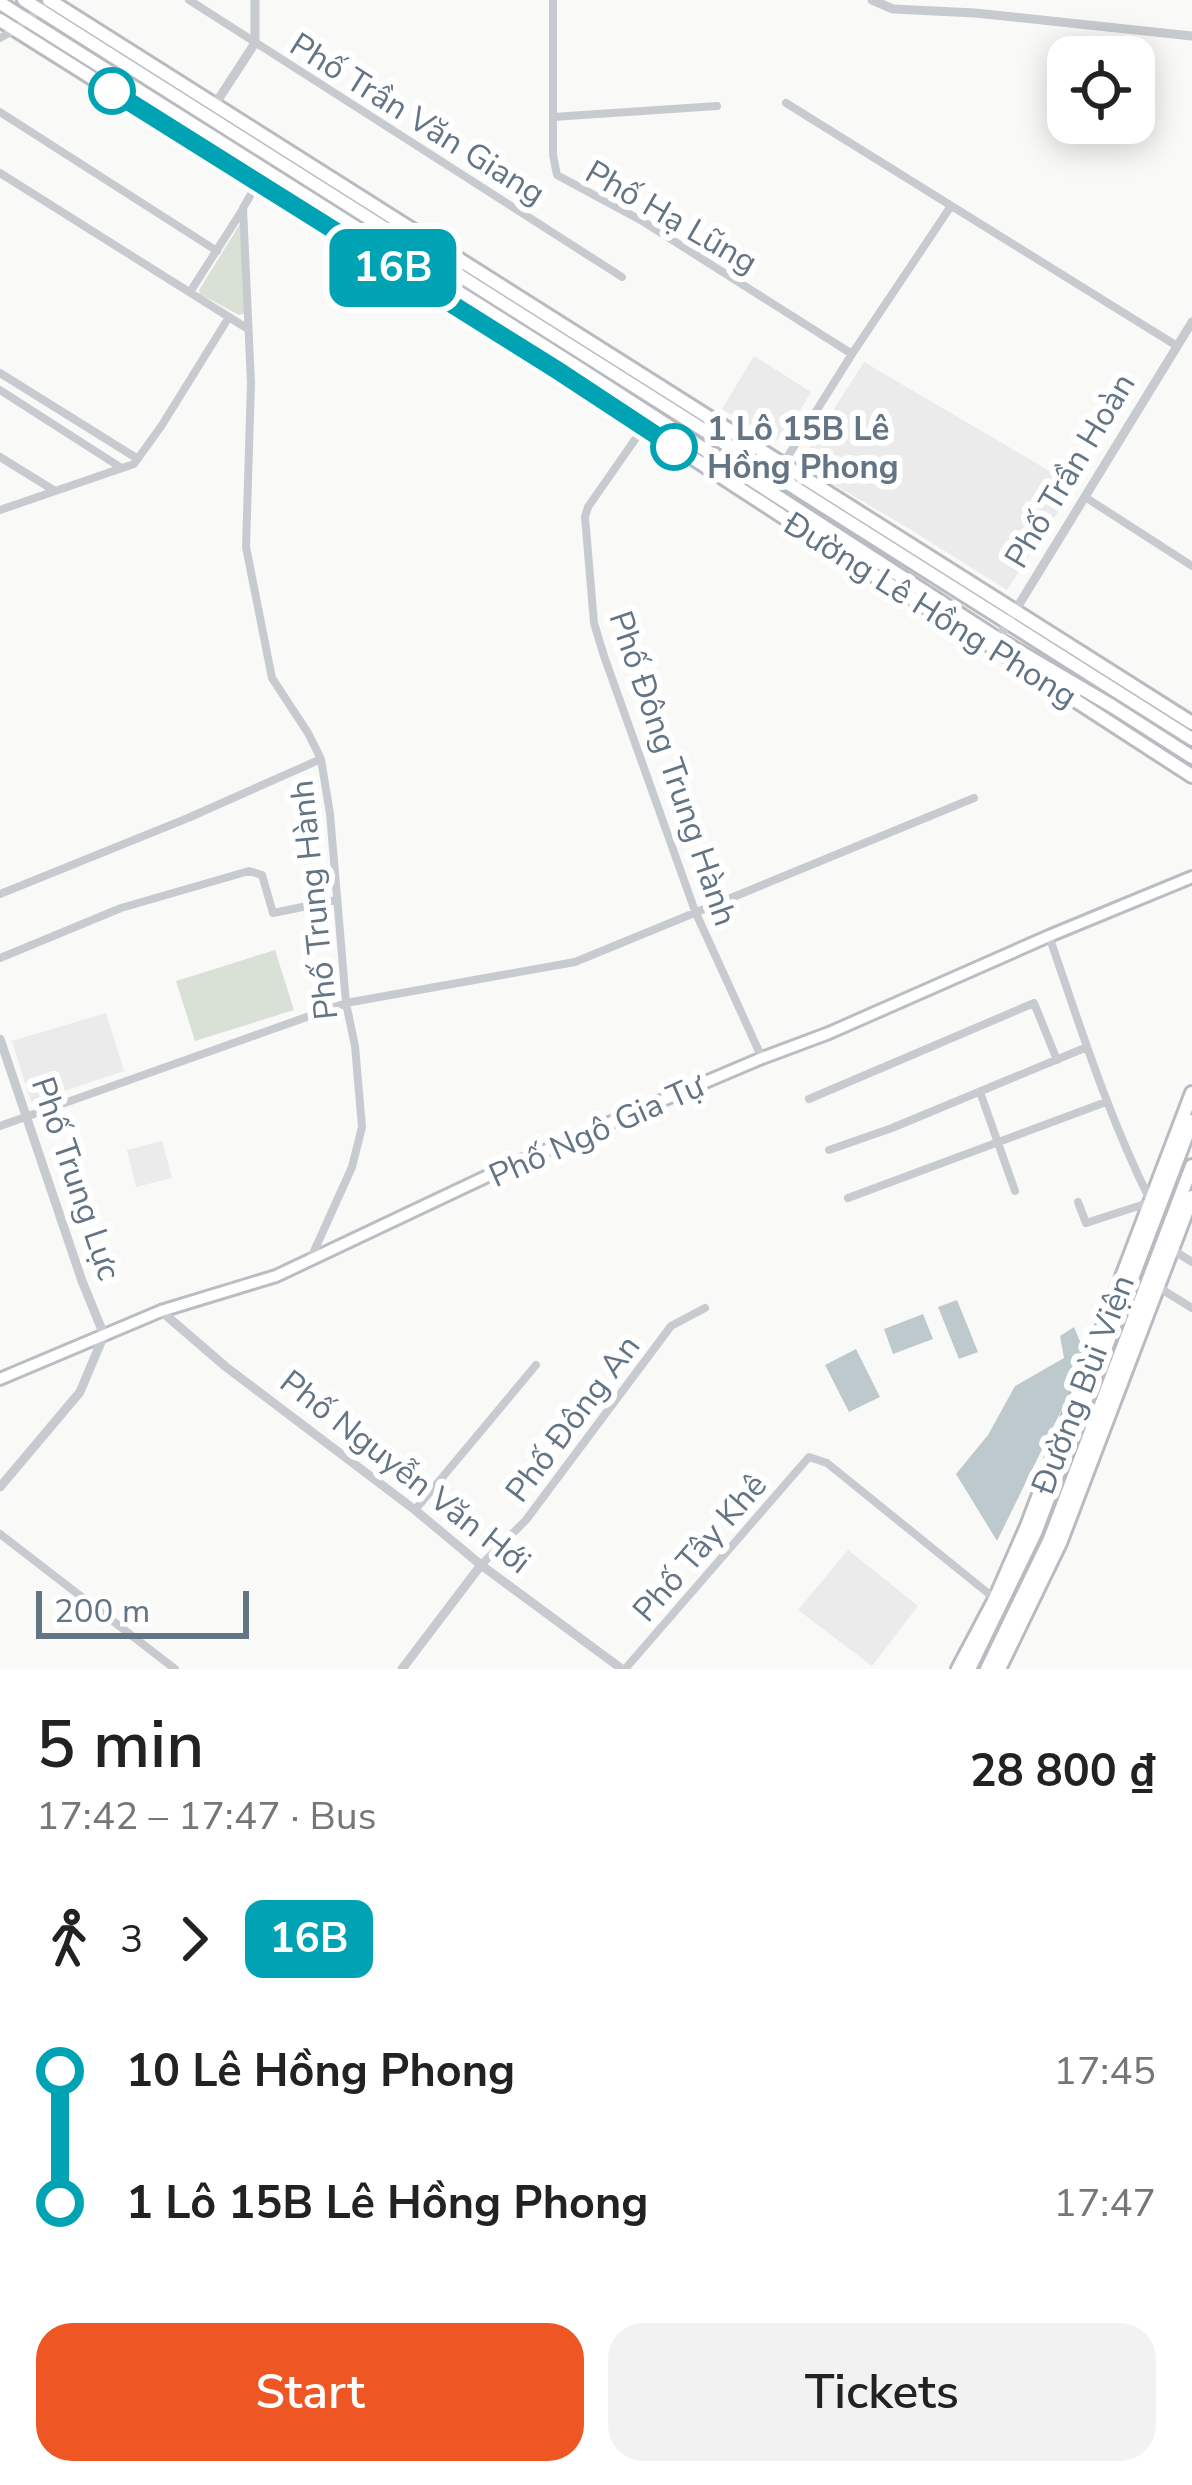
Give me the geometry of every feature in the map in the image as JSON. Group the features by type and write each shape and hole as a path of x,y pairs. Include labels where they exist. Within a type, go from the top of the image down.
{"main road":[{"name":"Đường Lê Hồng Phong","path":"25,0 47,3 214,106 343,211"},
{"name":"Đường Lê Hồng Phong","path":"47,3 343,211 577,359 1192,776"},
{"name":"Đường Lê Hồng Phong","path":"3,13 257,184 343,211"},
{"name":"Đường Lê Hồng Phong","path":"22,25 343,211 577,359 1192,723"},
{"name":"Đường Lê Hồng Phong","path":"577,359 643,428 862,568 1112,706 1192,757"},
{"name":"Đường Lê Hồng Phong","path":"577,359 786,466 1192,739"},
{"name":"Phố Ngô Gia Tự","path":"0,1379 161,1311 276,1276 517,1163 1192,877"},
{"name":"Đường Bùi Viện","path":"958,1669 995,1599 1045,1482 1192,1093"},
{"name":"Đường Bùi Viện","path":"969,1669 1035,1533 1192,1121"},
{"name":"Đường Bùi Viện","path":"987,1669 1050,1538 1192,1166"},
{"name":"Đường Bùi Viện","path":"999,1669 1060,1544 1191,1203"}],"street":[{"path":"3,13 25,0"},
{"name":"Phố Trần Văn Giang","path":"189,0 622,277"},
{"path":"214,106 254,43 255,0"},
{"name":"Phố Hạ Lũng","path":"553,0 554,167 562,180 644,222 852,354"},
{"path":"872,0 893,9 1192,36"},
{"path":"0,38 47,3"},
{"path":"786,103 1177,346"},
{"path":"553,117 718,106"},
{"path":"0,112 217,251"},
{"path":"0,173 249,329"},
{"path":"190,292 257,184"},
{"path":"795,488 786,466 788,456 952,206"},
{"name":"Phố Trung Hành","path":"243,208 251,383 246,547 272,678 321,759 362,1127 352,1167 310,1260"},
{"path":"0,510 134,464 229,316"},
{"name":"Phố Trần Hoàn","path":"996,643 1192,322"},
{"path":"0,374 138,459"},
{"path":"0,390 122,468"},
{"name":"Phố Đông Trung Hành","path":"643,428 585,517 594,623 695,911 762,1058"},
{"path":"0,458 55,491"},
{"path":"1085,497 1192,566"},
{"path":"0,894 321,759"},
{"path":"0,1126 346,1003 575,962 974,799"},
{"path":"0,958 121,908 249,872 262,875 273,913 337,900"},
{"path":"1049,936 1106,1102 1151,1202 1086,1222 1078,1202"},
{"path":"809,1099 1034,1003 1057,1060"},
{"name":"Phố Trung Lực","path":"0,1039 104,1335"},
{"path":"829,1150 1088,1047"},
{"path":"980,1092 1016,1191"},
{"path":"848,1198 1106,1102"},
{"path":"1173,1250 1192,1262"},
{"path":"1158,1287 1192,1308"},
{"name":"Phố Đông An","path":"481,1564 526,1520 671,1326 705,1308"},
{"name":"Phố Nguyễn Văn Hới","path":"161,1311 226,1367 624,1669"},
{"path":"0,1486 80,1392 104,1335"},
{"path":"416,1510 536,1365"},
{"name":"Phố Tây Khê","path":"624,1669 808,1457 827,1463 995,1599"},
{"path":"0,1534 175,1669"},
{"path":"402,1669 481,1564"}],"shaded area":[{"path":"240,224 246,313 239,315 199,290"},
{"path":"754,356 811,392 787,432 775,441 722,409"},
{"path":"864,362 1075,486 1007,590 799,464"},
{"path":"275,950 294,1010 195,1041 176,981"},
{"path":"106,1013 124,1071 31,1102 12,1041"},
{"path":"162,1141 172,1178 136,1187 127,1150"},
{"path":"957,1300 978,1352 959,1359 938,1307"},
{"path":"923,1314 933,1339 893,1354 884,1329"},
{"path":"1074,1327 1087,1358 997,1541 956,1474 988,1435 1015,1386 1064,1358 1060,1336"},
{"path":"856,1349 880,1397 849,1412 825,1365"},
{"path":"848,1550 918,1606 872,1666 798,1610"}],"bus line":[{"name":"16B","path":"112,91 674,447"}],"place":[{"name":"1 Lô 15B Lê Hồng Phong","path":"674,447"}]}
